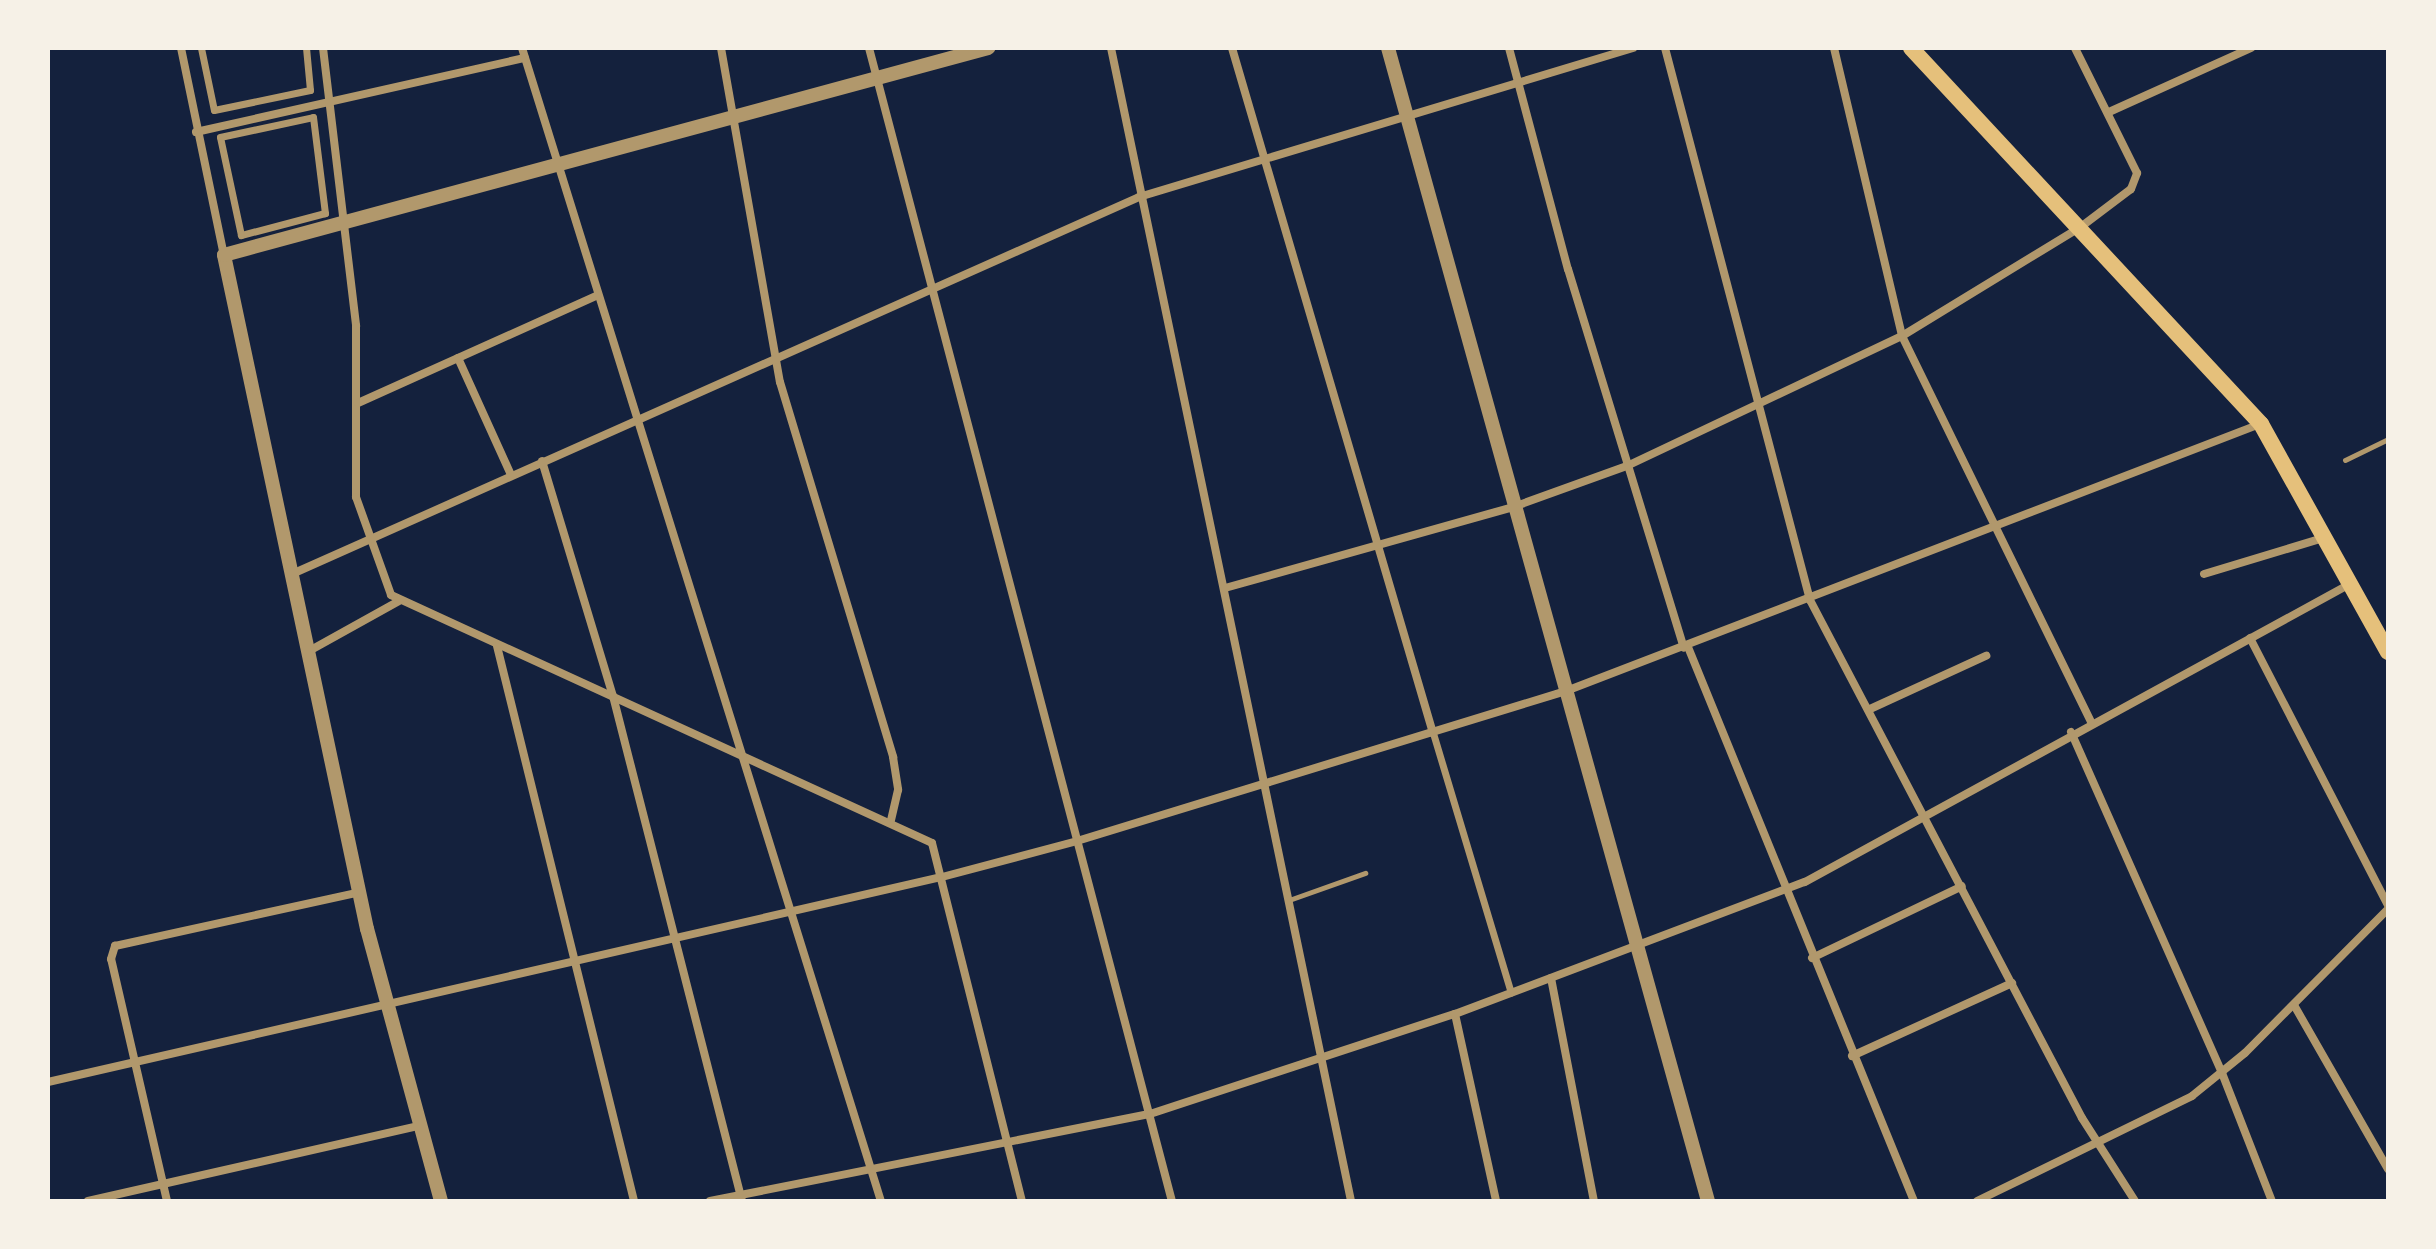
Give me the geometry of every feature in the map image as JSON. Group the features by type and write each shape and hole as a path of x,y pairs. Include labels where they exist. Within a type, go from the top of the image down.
{"main road":[{"path":"1911,48 2082,226 2261,424 2388,652"}],"street":[{"path":"181,48 196,132 360,892 386,1007 441,1201"},
{"path":"201,48 214,110 310,90 306,48"},
{"path":"323,48 345,223 358,403 356,497 369,540 399,601 741,751 891,820 933,844 1022,1201"},
{"path":"522,48 881,1201"},
{"path":"721,48 775,359 893,757 898,790 891,820"},
{"path":"869,48 1172,1201"},
{"path":"224,255 988,48"},
{"path":"1111,48 1139,197 1268,785 1351,1201"},
{"path":"1232,48 1511,993"},
{"path":"1388,48 1708,1201"},
{"path":"1509,48 1568,269 1686,648 1914,1201"},
{"path":"292,574 1139,197 1633,48"},
{"path":"1665,48 1810,600 1927,815 2012,983 2135,1201"},
{"path":"1834,48 1902,336 2092,723"},
{"path":"1225,588 1516,506 1629,465 1902,336 2082,226 2136,180 2109,112 2075,48"},
{"path":"2109,112 2236,51 2251,48"},
{"path":"196,132 525,58"},
{"path":"313,117 325,213 241,235 220,137 313,117"},
{"path":"358,403 598,295"},
{"path":"458,358 511,475"},
{"path":"48,1082 386,1007 942,877 1268,785 1566,691 1686,648 2261,424"},
{"path":"542,461 613,696 741,1198"},
{"path":"2204,574 2324,538"},
{"path":"710,1201 741,1198 870,1168 1150,1114 1323,1061 1785,890 1927,815 2071,732 2350,584"},
{"path":"309,651 399,601"},
{"path":"1977,1201 2192,1096 2222,1073 2294,1005 2388,907 2250,638"},
{"path":"497,646 634,1201"},
{"path":"1870,709 1986,656"},
{"path":"2071,732 2222,1073 2272,1201"},
{"path":"1812,958 1962,886"},
{"path":"167,1201 111,959 123,941 360,892"},
{"path":"1551,978 1594,1201"},
{"path":"1852,1056 2012,983"},
{"path":"2294,1005 2388,1169"},
{"path":"1455,1014 1496,1201"},
{"path":"88,1201 418,1126"}],"lane":[{"path":"2345,460 2388,439"},
{"path":"1289,900 1365,873"}]}
